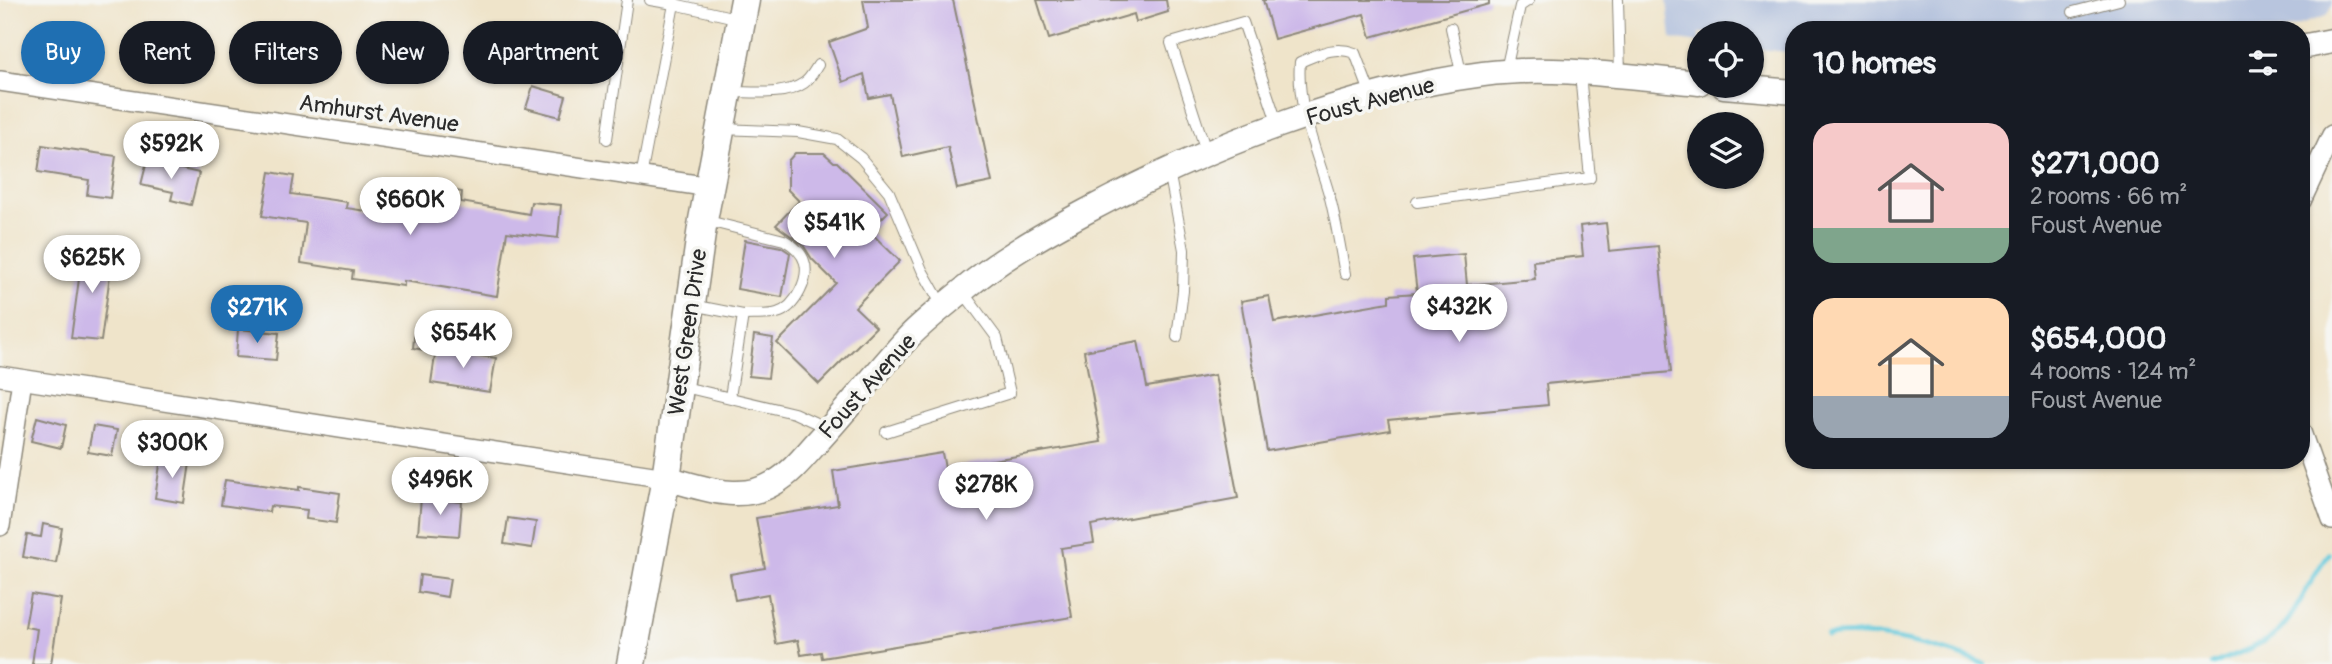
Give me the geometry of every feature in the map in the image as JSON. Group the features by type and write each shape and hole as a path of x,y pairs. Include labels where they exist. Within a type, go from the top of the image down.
{"main road":[{"name":"West Green Drive","path":"631,664 666,478 703,220 743,10"}],"street":[{"path":"2310,45 2332,41"},
{"name":"Foust Avenue","path":"0,376 666,478 733,494 757,491 791,471 907,339 983,274 1033,240 1110,198 1169,170 1278,127 1371,96 1462,78 1506,73 1580,74 1687,82"},
{"name":"Amhurst Avenue","path":"0,81 710,187"},
{"path":"1764,89 1785,91"},
{"path":"2310,182 2332,135"},
{"path":"0,526 22,380"},
{"path":"2310,458 2332,520"}],"lane":[{"path":"607,139 627,0"},
{"path":"650,0 743,10"},
{"path":"1506,73 1520,6 1529,0"},
{"path":"1618,0 1620,76"},
{"path":"2073,12 2119,0"},
{"path":"640,177 674,2"},
{"path":"1207,154 1171,43 1243,22 1278,127"},
{"path":"1451,28 1462,78"},
{"path":"1345,274 1330,198 1307,117 1299,79 1300,62 1326,50 1354,53 1371,96"},
{"path":"727,92 771,92 794,88 806,82 818,65"},
{"path":"1417,202 1590,178 1580,74"},
{"path":"721,129 798,132 837,139 861,158 889,192 922,270 943,308"},
{"path":"1169,170 1184,250 1184,291 1177,337"},
{"path":"691,305 743,315 778,313 794,303 807,277 804,259 785,240 703,220"},
{"path":"886,432 1010,393 997,338 962,291"},
{"path":"730,397 743,315"},
{"path":"680,386 794,413 829,429"}],"shaded area":[{"path":"1667,0 2332,0 2332,6 2326,16 2310,21 1785,21 1785,52 1764,49 1764,21 1687,21 1687,41 1671,39"}],"building":[{"path":"863,0 953,0 992,182 957,189 948,147 903,157 890,94 869,98 864,74 843,82 829,42 868,28"},
{"path":"1037,0 1166,0 1168,12 1136,22 1134,14 1049,39"},
{"path":"1263,0 1489,0 1489,4 1371,37 1364,14 1274,39"},
{"path":"533,86 566,96 560,117 526,108"},
{"path":"42,145 116,156 110,198 87,195 89,180 38,172"},
{"path":"795,153 824,153 837,162 888,212 869,231 900,261 855,307 876,327 819,384 777,343 836,283 812,259 803,245 776,225 799,201 788,190 788,161"},
{"path":"147,161 199,173 191,205 171,200 173,192 141,185"},
{"path":"270,172 294,176 291,194 347,202 346,208 419,219 425,185 462,192 461,202 529,214 531,202 561,205 558,238 507,232 497,296 404,281 404,286 352,279 353,271 301,263 306,223 262,216"},
{"path":"1606,223 1609,251 1658,246 1671,372 1546,384 1548,405 1388,420 1390,430 1267,451 1241,301 1269,296 1274,322 1389,302 1389,295 1417,293 1413,259 1464,254 1467,285 1535,279 1533,261 1583,256 1580,226"},
{"path":"745,240 781,247 790,253 782,297 737,289"},
{"path":"83,249 113,253 101,341 71,338"},
{"path":"238,329 279,333 276,360 236,357"},
{"path":"415,329 433,332 430,351 413,348"},
{"path":"754,335 773,338 768,378 749,376"},
{"path":"1138,341 1147,387 1215,375 1238,498 1091,525 1094,543 1061,548 1072,617 822,658 821,652 801,655 798,640 776,644 768,594 735,600 730,574 765,568 756,518 838,505 833,471 942,453 945,468 1101,442 1084,351"},
{"path":"436,349 496,358 490,392 431,383"},
{"path":"37,417 66,425 61,448 31,441"},
{"path":"93,426 117,430 112,456 88,452"},
{"path":"161,458 190,463 184,503 155,498"},
{"path":"225,480 340,493 336,523 306,519 307,510 270,506 269,512 221,505"},
{"path":"421,498 462,502 459,536 418,533"},
{"path":"508,518 536,522 532,548 504,544"},
{"path":"43,524 62,528 56,563 23,557 27,535 41,537"},
{"path":"420,575 450,579 447,597 418,592"},
{"path":"31,594 61,599 51,664 32,664 37,629 25,627"}],"waterway":[{"path":"2212,664 2276,634 2294,611 2329,554"},
{"path":"1827,636 1846,634 1887,637 1948,651 1985,664"}]}
